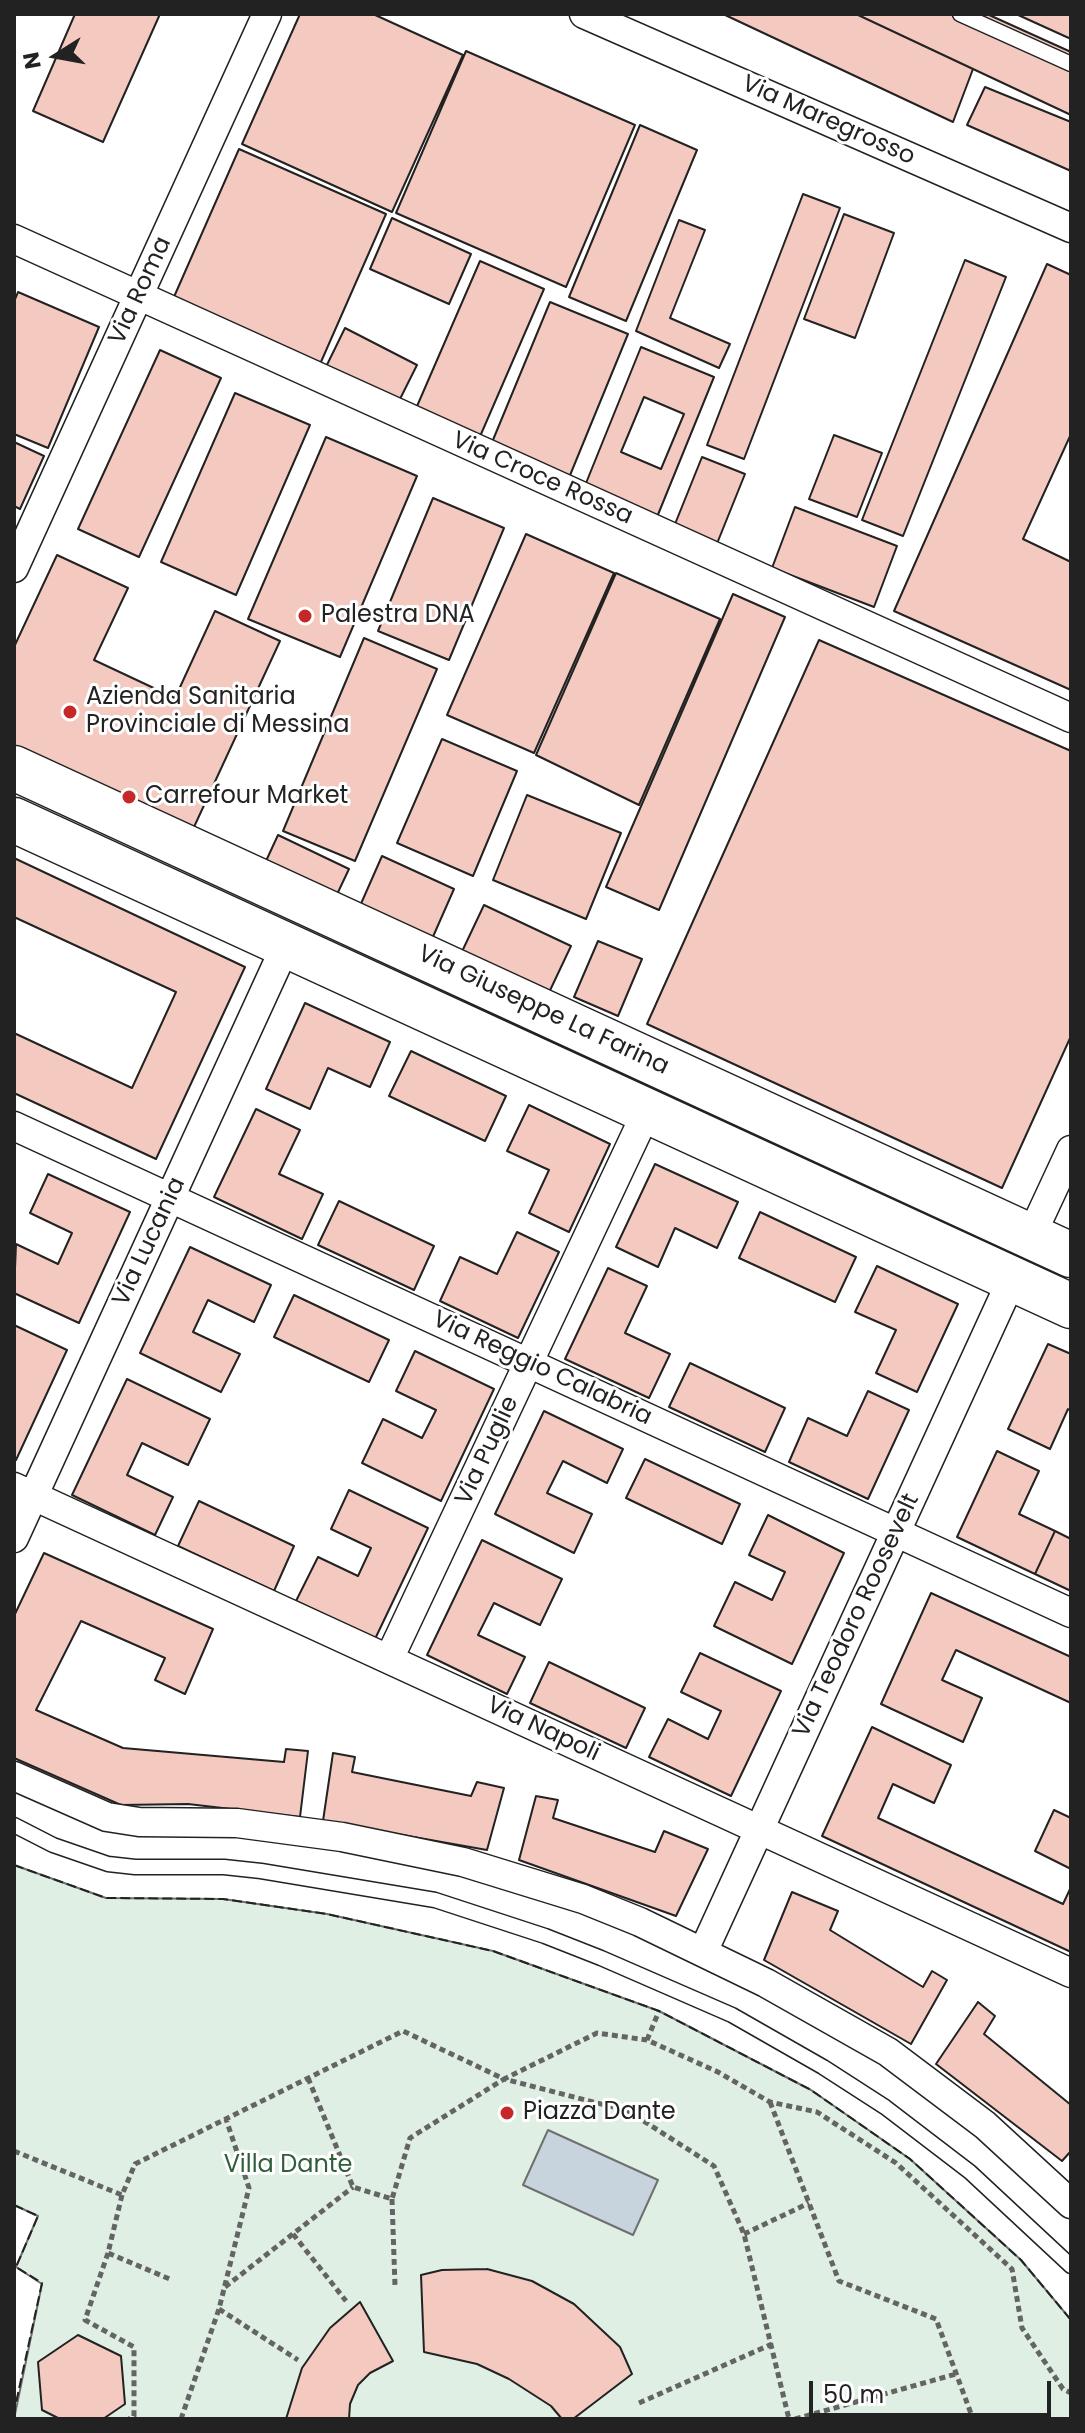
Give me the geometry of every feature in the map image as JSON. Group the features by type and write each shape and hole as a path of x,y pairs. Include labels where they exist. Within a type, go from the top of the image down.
{"main road":[{"name":"Via Giuseppe La Farina","path":"14,768 1071,1255"},
{"name":"Via Giuseppe La Farina","path":"14,820 1071,1306"}],"street":[{"name":"Via Roma","path":"14,568 267,14"},
{"name":"Via Maregrosso","path":"584,14 1071,228"},
{"name":"Via Croce Rossa","path":"14,239 1071,718"},
{"name":"Via Lucania","path":"14,1538 24,1492 170,1198 286,945"},
{"name":"Via Puglie","path":"389,1659 647,1111"},
{"name":"Via Reggio Calabria","path":"14,1126 1071,1613"},
{"path":"1031,1236 1071,1150"},
{"name":"Via Teodoro Roosevelt","path":"703,1952 1012,1279"},
{"name":"Via Napoli","path":"24,1492 1071,1973"},
{"path":"14,1776 107,1817 139,1822 199,1821 289,1829 463,1862 583,1899 703,1952 779,1990 888,2052 985,2125 1071,2204"}],"lane":[{"path":"960,14 1071,64"},
{"path":"14,1825 53,1845 108,1864 261,1871 435,1900 601,1958 732,2015 885,2107 970,2172 1071,2266"}],"path":[{"path":"647,2040 659,2011"},
{"path":"132,2418 134,2347 85,2320 108,2253 122,2195 135,2164 403,2031 504,2079 628,2111 714,2166 744,2234 792,2419 956,2374"},
{"path":"395,2286 392,2199 410,2138 504,2079 597,2033 647,2040 718,2072 770,2102 817,2112 896,2163 1012,2269 1022,2328 1063,2389 1071,2393"},
{"path":"308,2078 353,2187"},
{"path":"770,2102 839,2281 936,2319 973,2419"},
{"path":"181,2419 219,2309 249,2188 226,2119"},
{"path":"14,2151 122,2195"},
{"path":"353,2187 392,2199"},
{"path":"225,2287 353,2187"},
{"path":"744,2234 809,2203"},
{"path":"293,2234 346,2301"},
{"path":"108,2253 172,2280"},
{"path":"219,2309 298,2360"},
{"path":"639,2403 772,2344"}],"green space":[{"name":"Villa Dante","path":"14,1865 106,1898 223,1899 327,1914 493,1951 659,2011 811,2090 910,2159 1021,2260 1071,2320 1071,2419 14,2419 42,2284 16,2267 38,2216 14,2205"}],"shaded area":[{"path":"548,2130 658,2180 633,2235 523,2185"}],"building":[{"path":"75,14 160,14 103,142 33,111"},
{"path":"300,14 373,14 463,55 392,212 242,144"},
{"path":"723,14 856,14 973,69 953,122"},
{"path":"856,14 987,14 1071,52 1071,115"},
{"path":"1016,14 1071,14 1071,39"},
{"path":"466,51 635,125 566,287 396,213"},
{"path":"985,87 1071,122 1071,171 967,125"},
{"path":"640,125 697,150 626,321 569,297"},
{"path":"239,149 386,214 317,371 170,306"},
{"path":"803,194 840,208 744,459 707,445"},
{"path":"844,214 894,233 855,338 804,319"},
{"path":"392,218 471,254 449,304 370,269"},
{"path":"679,220 705,230 670,318 730,344 719,368 636,331"},
{"path":"965,260 1006,277 903,536 862,520"},
{"path":"480,261 544,289 475,448 411,420"},
{"path":"1047,264 1071,275 1071,434 1023,539 1071,562 1071,690 894,611"},
{"path":"18,292 99,327 48,448 14,434 14,302"},
{"path":"550,302 628,334 566,485 488,452"},
{"path":"345,328 417,365 394,411 322,375"},
{"path":"641,347 714,377 655,522 582,493","holes":["644,397 684,414 661,469 621,452"]},
{"path":"160,350 221,378 139,557 78,529"},
{"path":"235,393 310,425 236,595 161,562"},
{"path":"834,435 882,453 857,517 809,499"},
{"path":"326,437 417,476 340,657 248,619"},
{"path":"14,442 44,456 20,509 14,506"},
{"path":"702,457 745,474 714,551 671,534"},
{"path":"433,498 504,528 449,660 378,631"},
{"path":"795,507 897,546 874,607 772,568"},
{"path":"526,534 614,573 534,753 447,715"},
{"path":"57,555 128,588 94,660 175,698 215,611 280,641 188,840 14,758 14,647"},
{"path":"616,573 720,619 639,805 536,755"},
{"path":"733,594 785,617 659,910 606,887"},
{"path":"364,638 437,669 355,861 283,831"},
{"path":"819,640 1071,751 1071,1036 1002,1188 647,1024"},
{"path":"442,739 517,771 473,876 397,843"},
{"path":"527,795 621,833 586,919 493,880"},
{"path":"278,835 349,869 331,907 260,874"},
{"path":"382,856 454,889 428,948 356,915"},
{"path":"14,858 245,967 156,1159 14,1093 14,1033 132,1088 176,992 14,917"},
{"path":"484,905 571,946 545,1001 458,960"},
{"path":"598,941 642,959 618,1016 574,997"},
{"path":"305,1003 390,1042 370,1087 328,1068 310,1109 266,1089"},
{"path":"411,1051 506,1096 485,1141 389,1096"},
{"path":"529,1105 610,1144 569,1232 529,1213 549,1170 507,1151"},
{"path":"256,1109 300,1130 279,1174 323,1194 302,1239 214,1197"},
{"path":"655,1164 738,1202 717,1248 675,1228 658,1267 616,1247"},
{"path":"48,1174 130,1212 79,1323 14,1293 16,1244 58,1264 72,1233 30,1213"},
{"path":"339,1201 434,1246 414,1290 318,1245"},
{"path":"760,1212 856,1257 835,1302 739,1258"},
{"path":"517,1232 559,1252 518,1338 440,1301 460,1257 497,1274"},
{"path":"190,1247 271,1285 254,1322 208,1300 193,1332 240,1354 221,1392 140,1353"},
{"path":"877,1266 958,1304 917,1392 876,1373 896,1330 855,1312"},
{"path":"608,1268 647,1286 625,1333 670,1354 649,1398 565,1359"},
{"path":"294,1295 389,1340 369,1382 274,1337"},
{"path":"14,1325 67,1350 16,1460 14,1459"},
{"path":"1048,1344 1071,1354 1071,1411 1068,1409 1050,1449 1008,1429"},
{"path":"415,1351 494,1389 441,1501 362,1463 383,1419 422,1438 436,1410 396,1391"},
{"path":"690,1363 785,1408 765,1452 669,1407"},
{"path":"127,1379 210,1419 188,1465 142,1443 127,1475 173,1497 155,1535 72,1495"},
{"path":"868,1391 909,1410 868,1499 789,1462 808,1418 847,1436"},
{"path":"544,1411 623,1449 607,1483 563,1461 547,1493 592,1514 574,1553 495,1514"},
{"path":"997,1451 1039,1471 1019,1514 1055,1531 1035,1574 957,1537"},
{"path":"645,1459 740,1504 722,1544 626,1498"},
{"path":"349,1490 428,1528 375,1639 296,1601 318,1557 358,1576 371,1548 331,1529"},
{"path":"199,1501 294,1546 274,1591 178,1546"},
{"path":"768,1515 844,1553 792,1664 714,1626 735,1582 772,1600 785,1572 749,1555"},
{"path":"1055,1531 1071,1539 1071,1591 1035,1574"},
{"path":"482,1540 562,1579 540,1625 494,1603 478,1635 525,1657 507,1694 427,1655"},
{"path":"44,1553 213,1629 185,1694 155,1680 165,1658 81,1621 36,1710 123,1748 284,1762 286,1749 308,1751 300,1817 188,1804 121,1805 14,1758 14,1616"},
{"path":"931,1593 1071,1657 1071,1703 956,1650 942,1680 982,1698 963,1742 881,1704"},
{"path":"700,1653 781,1691 731,1796 649,1757 668,1719 708,1739 721,1711 681,1692"},
{"path":"549,1662 645,1708 626,1748 530,1703"},
{"path":"872,1727 951,1765 934,1803 893,1784 878,1818 1063,1904 1071,1887 1071,1952 822,1836"},
{"path":"333,1753 355,1757 352,1772 471,1796 477,1782 504,1788 487,1850 323,1821"},
{"path":"536,1796 558,1800 553,1818 655,1852 664,1831 708,1849 676,1916 519,1860"},
{"path":"1054,1810 1071,1818 1071,1869 1035,1851"},
{"path":"792,1892 838,1911 830,1930 923,1987 932,1971 947,1980 911,2044 764,1960"},
{"path":"978,2002 995,2016 984,2034 1071,2105 1071,2151 1062,2161 936,2064"},
{"path":"487,2269 532,2281 574,2304 620,2347 632,2374 573,2419 562,2419 551,2406 509,2379 477,2364 424,2352 421,2275 442,2270"},
{"path":"360,2302 393,2361 370,2373 358,2385 350,2404 349,2419 286,2419 302,2368 330,2328"},
{"path":"78,2335 121,2356 125,2404 103,2419 60,2419 42,2410 38,2362"}],"fence":[{"path":"14,1865 106,1898 223,1899 327,1914 493,1951 659,2011 811,2090 910,2159 1021,2260 1071,2320"},
{"path":"14,2205 38,2216 16,2267 42,2283 14,2412"}],"place":[{"name":"Palestra DNA","path":"305,616"},
{"name":"Azienda Sanitaria Provinciale di Messina","path":"70,712"},
{"name":"Carrefour Market","path":"129,797"},
{"name":"Piazza Dante","path":"507,2113"}]}
